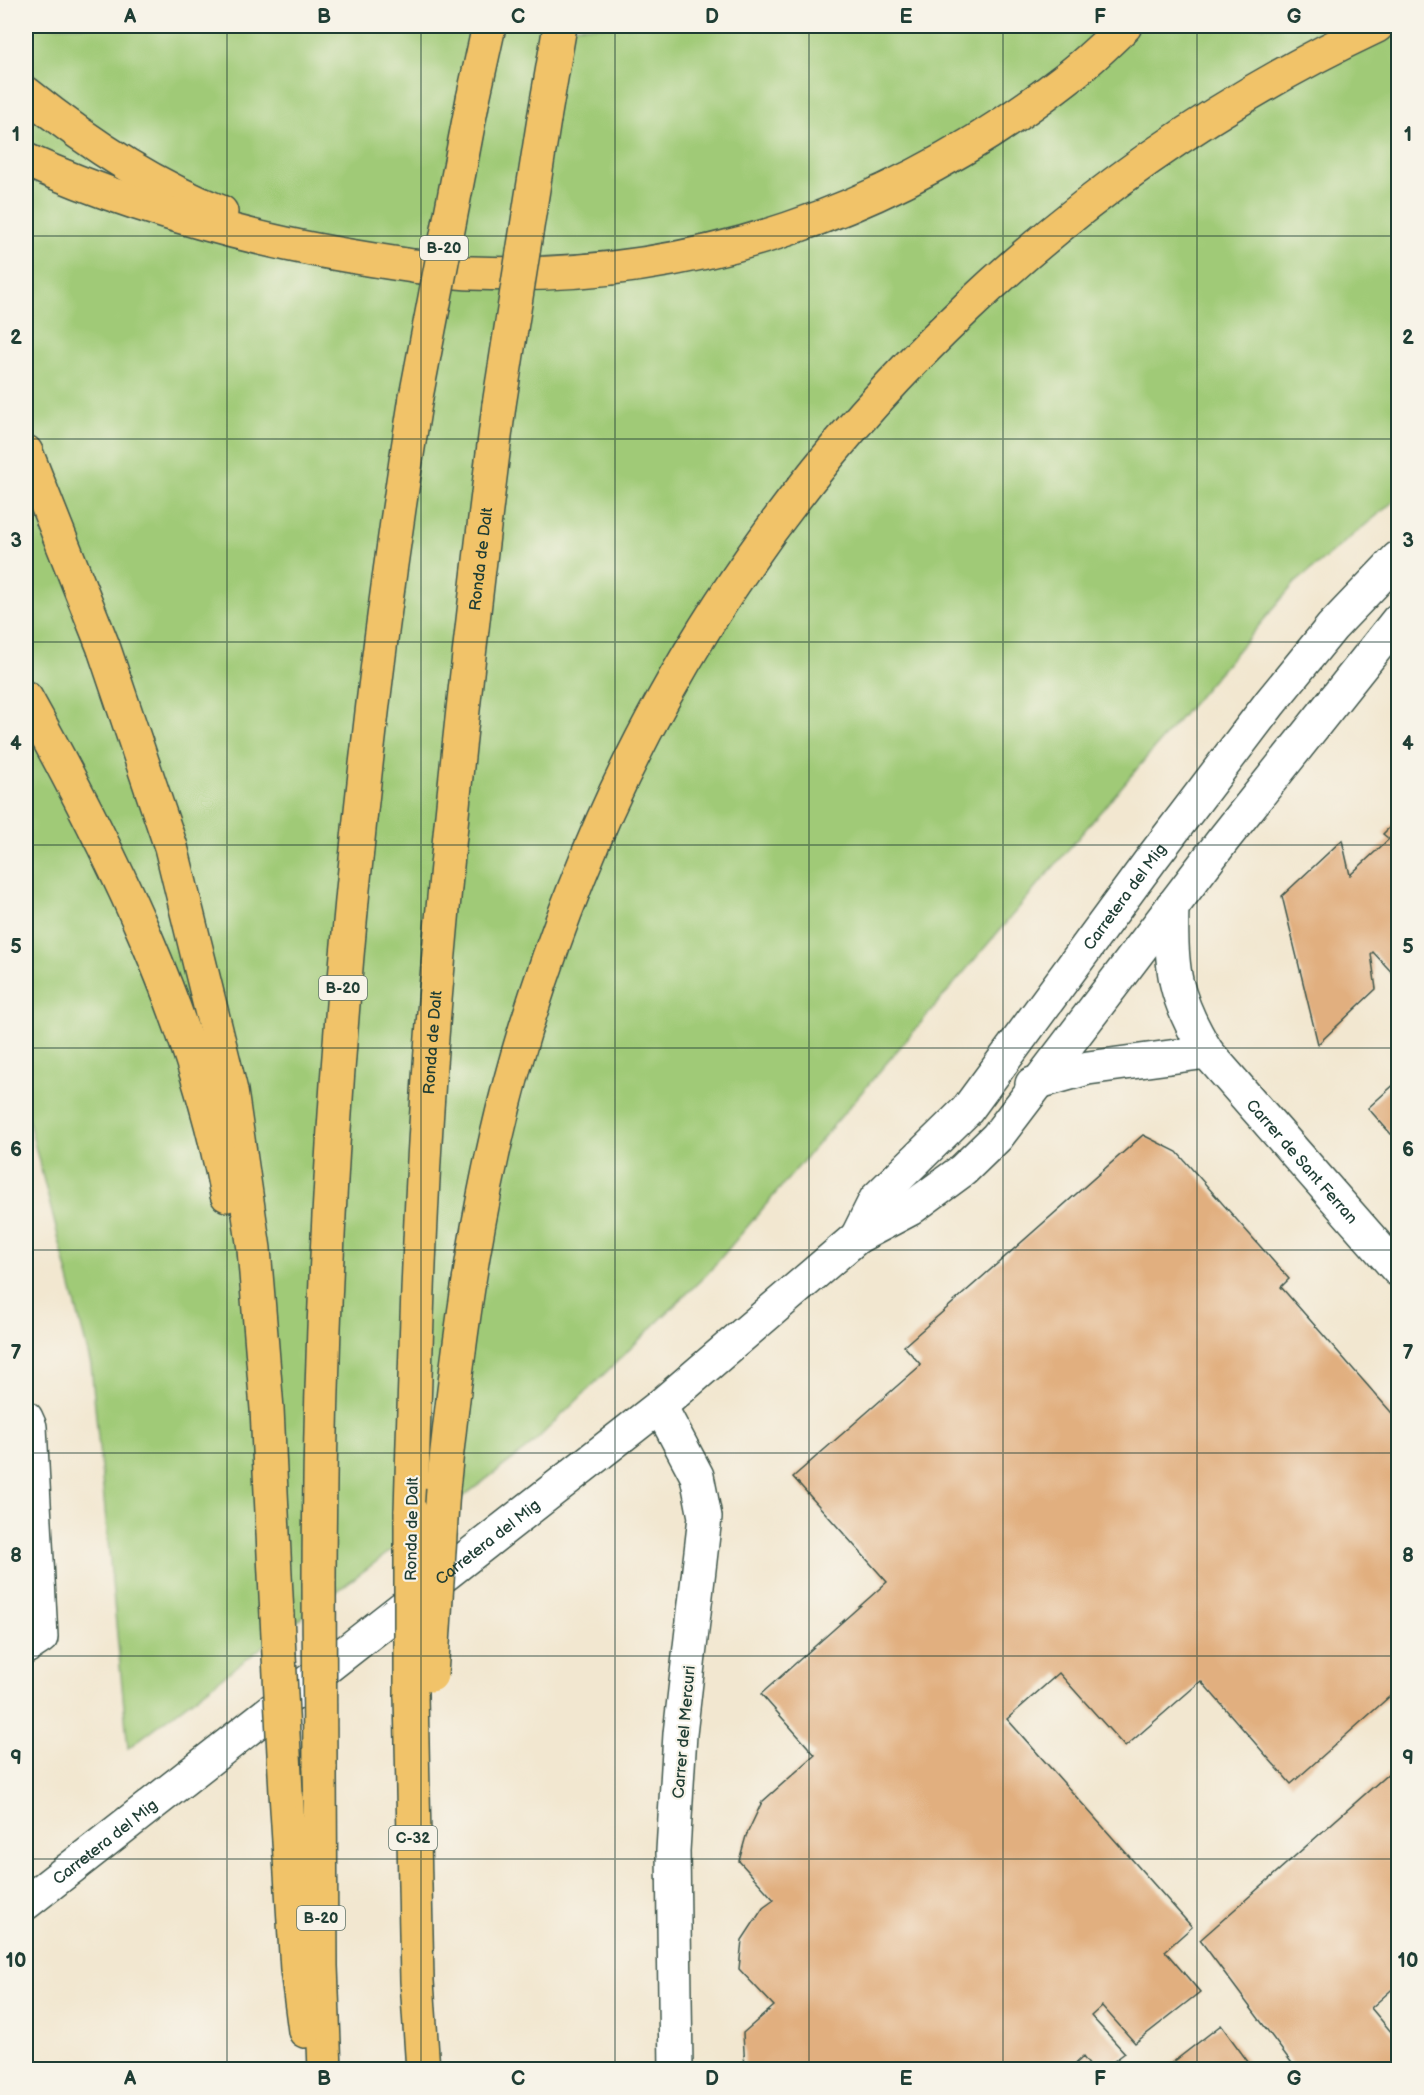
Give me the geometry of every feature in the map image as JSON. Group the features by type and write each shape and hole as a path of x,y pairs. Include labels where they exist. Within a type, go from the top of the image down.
{"highway":[{"name":"B-20","path":"326,2070 321,1966 319,1582 321,1379 336,1083 346,944 375,678 416,397 489,26"},
{"name":"Ronda de Dalt","path":"423,2070 417,1982 421,1685 411,1512 417,1286 437,979 461,720 499,405 560,26"},
{"path":"26,160 66,178 196,223 334,255 471,273 577,271 688,258 797,227 884,193 979,141 1070,76 1125,26"},
{"path":"421,1685 461,1323 491,1161 524,1033 568,902 601,825 662,700 740,576 827,459 918,356 975,301 1077,213 1142,163 1251,92 1377,26"},
{"path":"26,93 76,133 197,203 334,255"},
{"path":"26,452 103,646 171,847 231,1091 254,1249 267,1409 270,1513 297,1970 311,2070"},
{"path":"26,698 98,834 138,919 171,1004 203,1097 224,1177 237,1251 270,1513"}],"street":[{"name":"Carretera del Mig","path":"857,1237 876,1199 967,1110 1153,857 1270,703 1332,627 1398,558"},
{"name":"Carretera del Mig","path":"26,1903 660,1406 857,1237 910,1209 963,1170 997,1137 1172,906 1398,620"},
{"name":"Carrer de Sant Ferran","path":"1172,906 1172,962 1179,998 1188,1022 1207,1052 1398,1270"},
{"path":"967,1110 1038,1082 1088,1068 1207,1052"},
{"name":"Carrer del Mercuri","path":"660,1406 697,1476 705,1516 680,1734 673,1851 676,2070"},
{"path":"26,1418 30,1427 41,1637 26,1647"}],"green space":[{"path":"26,26 1398,26 1398,498 1295,583 707,1274 529,1447 128,1748 91,1365 26,1111"}],"building":[{"path":"1398,819 1398,979 1373,952 1371,954 1376,989 1318,1044 1282,896 1342,840 1350,875 1389,839 1383,834"},
{"path":"1398,1081 1398,1142 1368,1108"},
{"path":"1143,1135 1177,1152 1289,1279 1281,1287 1398,1420 1398,1689 1291,1784 1201,1681 1125,1747 1059,1673 1007,1719 1192,1927 1165,1951 1200,1992 1135,2043 1102,2006 1091,2016 1125,2053 1102,2070 1093,2070 1083,2057 1069,2070 745,2070 743,2033 774,2006 739,1969 742,1940 763,1908 774,1900 739,1861 746,1836 762,1802 815,1755 761,1694 887,1582 793,1477 921,1365 904,1346"},
{"path":"1398,1765 1398,1984 1371,2008 1398,2040 1398,2070 1297,2070 1200,1940"},
{"path":"1221,2025 1254,2070 1163,2070"}]}
